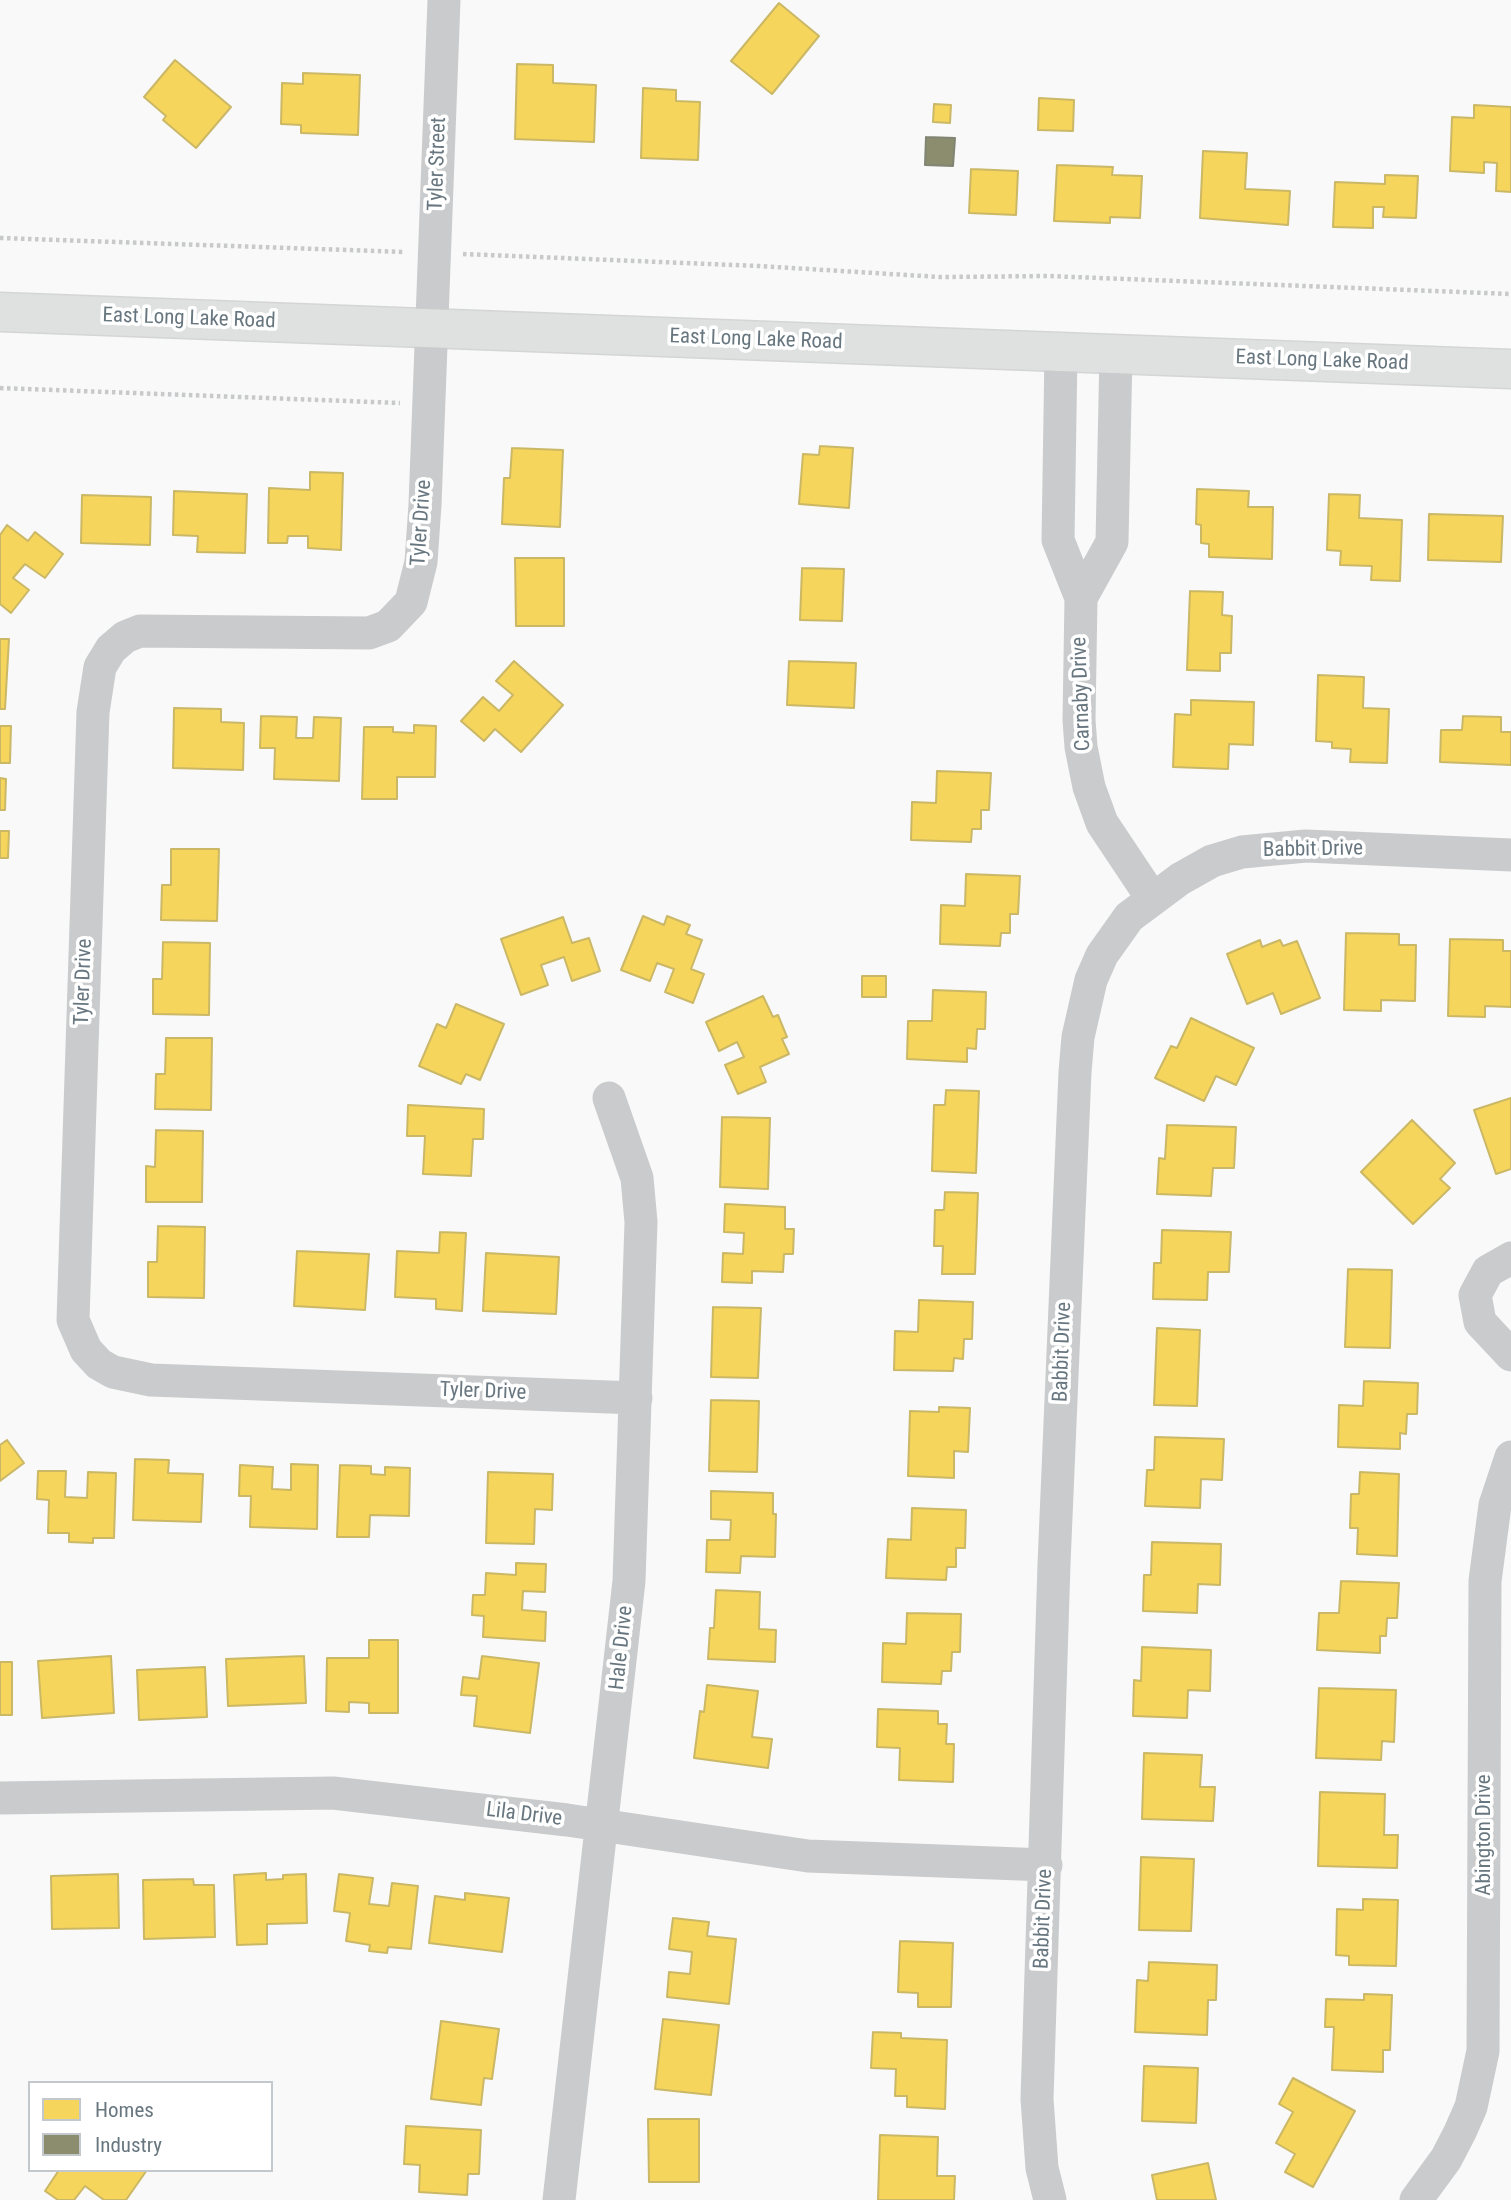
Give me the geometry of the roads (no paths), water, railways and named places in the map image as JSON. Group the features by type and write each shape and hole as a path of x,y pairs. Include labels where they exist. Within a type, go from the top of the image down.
{"main road":[{"name":"East Long Lake Road","path":"0,312 1511,369"}],"street":[{"name":"Tyler Street","path":"432,327 444,0"},
{"name":"Tyler Drive","path":"432,327 421,562 416,588 401,615 388,626 356,634 140,631 125,637 111,649 100,667 93,712 74,1320 86,1350 99,1364 113,1372 151,1380 636,1398"},
{"name":"Carnaby Drive","path":"1061,352 1058,540 1081,598 1079,720 1089,787 1102,823 1152,898"},
{"name":"Carnaby Drive","path":"1081,598 1112,542 1116,353"},
{"name":"Babbit Drive","path":"1050,2200 1042,2168 1037,2099 1054,1564 1078,1037 1088,989 1102,955 1129,917 1152,898 1213,862 1242,852 1274,848 1511,855"},
{"name":"Hale Drive","path":"559,2200 629,1581 641,1236 637,1178 609,1098"},
{"path":"1511,1258 1488,1271 1475,1295 1480,1322 1511,1355"},
{"name":"Abington Drive","path":"1416,2200 1446,2159 1460,2132 1471,2107 1483,2051 1498,1693 1485,1581 1488,1540 1495,1505 1511,1457"},
{"name":"Lila Drive","path":"0,1798 333,1793 602,1825 808,1856 1046,1865"}]}
